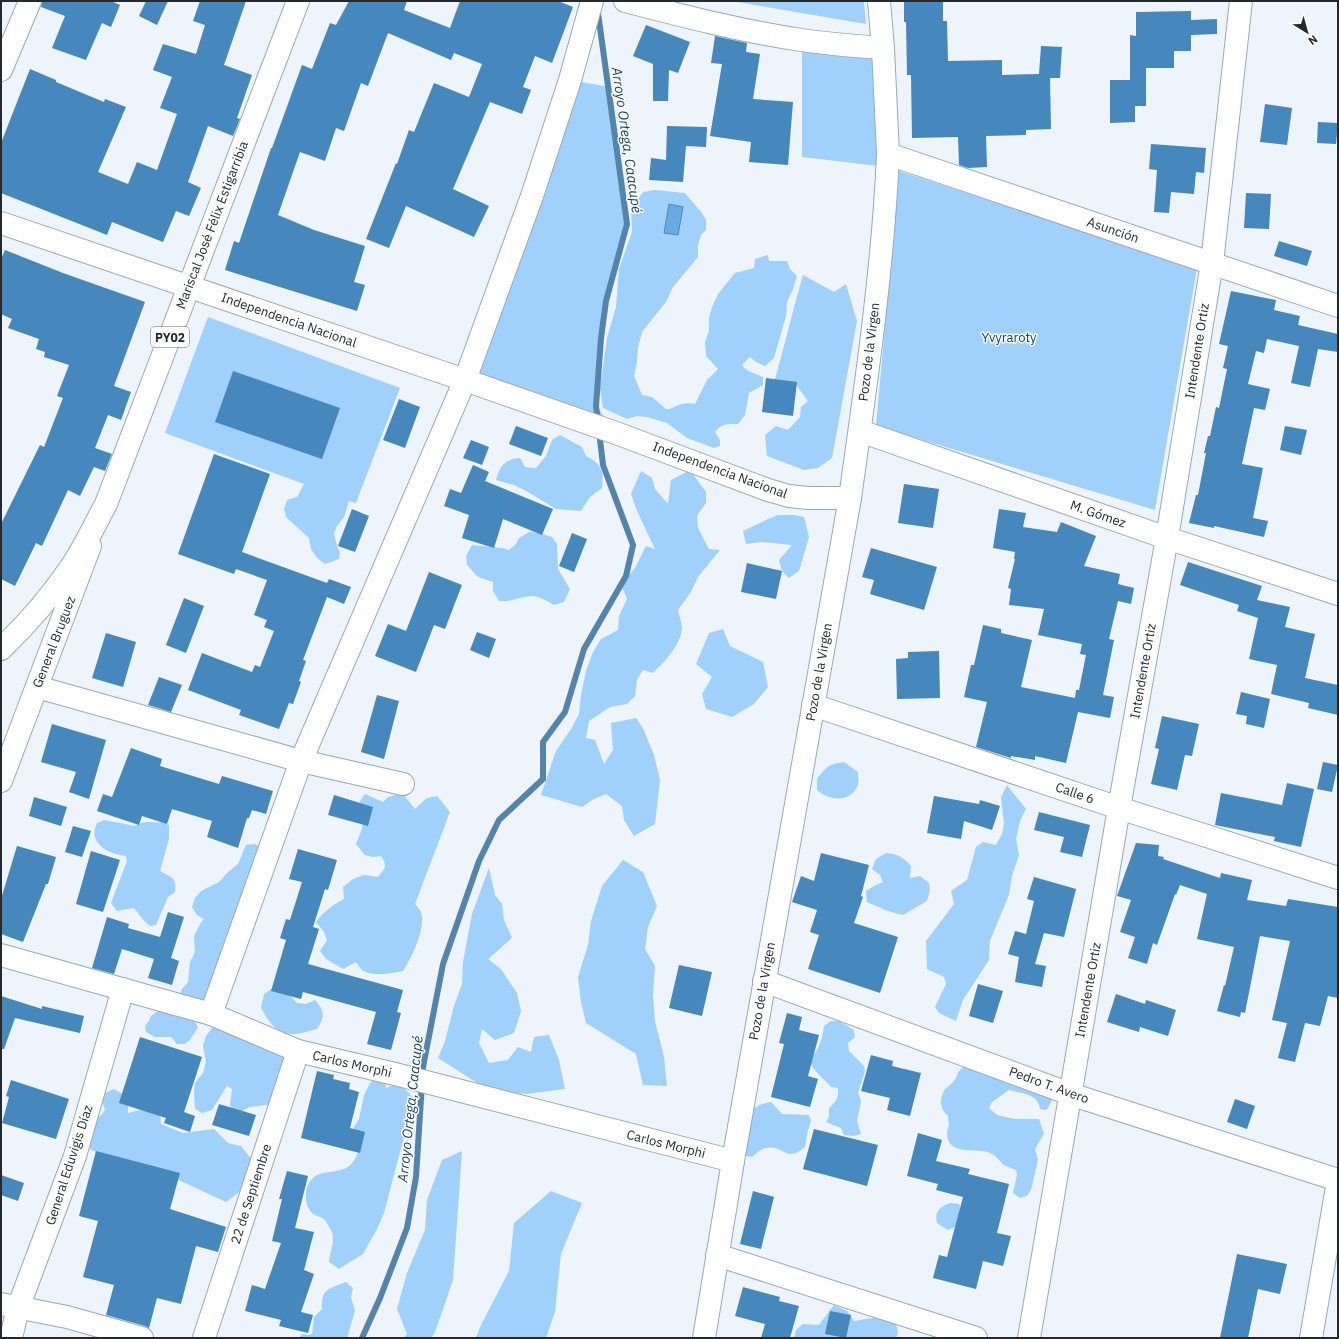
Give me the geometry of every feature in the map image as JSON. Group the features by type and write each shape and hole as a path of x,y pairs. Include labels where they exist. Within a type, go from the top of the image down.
{"street":[{"path":"1,70 30,1"},
{"name":"Mariscal José Félix Estigarribia","path":"1,649 19,632 69,570 106,504 298,1"},
{"path":"211,1014 301,761 465,380 532,196 570,80 592,1"},
{"path":"625,1 700,20 765,34 802,40 883,48"},
{"name":"Pozo de la Virgen","path":"704,1338 732,1161 850,498 860,431 883,242 888,154 883,48 879,1"},
{"name":"Intendente Ortiz","path":"1029,1338 1119,808 1167,538 1212,263 1241,1"},
{"name":"Asunción","path":"888,154 1338,306"},
{"name":"Independencia Nacional","path":"1,223 465,380 616,433 768,490 789,496 808,498 850,498"},
{"name":"M. Gómez","path":"860,431 1167,538 1338,594"},
{"name":"General Bruguez","path":"1,781 106,504"},
{"path":"37,687 301,761 403,784"},
{"name":"Calle 6","path":"813,705 1119,808 1338,878"},
{"name":"Carlos Morphi","path":"1,955 211,1014 298,1051 395,1074 732,1161"},
{"name":"Pedro T. Avero","path":"764,981 1070,1094 1338,1181"},
{"name":"General Eduvigis Díaz","path":"11,1338 10,1306 75,1156 123,990"},
{"name":"22 de Septiembre","path":"204,1338 298,1051"},
{"path":"1311,1338 1338,1181"},
{"path":"717,1255 976,1338"},
{"path":"10,1306 67,1317 142,1338"}],"green space":[{"path":"732,1 864,1 866,24"},
{"path":"802,40 883,48 887,167 802,157"},
{"path":"570,80 609,87 627,224 606,301 601,338 596,405 616,433 465,380"},
{"name":"Yvyraroty","path":"899,171 1197,268 1155,510 876,426"},
{"path":"655,190 685,193 706,220 706,230 701,235 698,245 698,257 673,287 666,302 642,332 634,376 642,395 652,397 666,409 683,404 695,404 707,380 718,369 706,356 705,342 709,331 709,318 712,307 718,294 735,273 754,268 755,259 768,255 769,261 787,261 790,269 797,276 787,302 786,316 774,358 765,366 756,362 750,357 742,365 749,371 763,377 763,385 749,393 745,415 738,424 728,424 715,432 720,440 720,446 714,448 687,438 667,423 647,417 637,416 627,419 603,408 600,388 607,338 616,307 619,269 632,232 631,209 643,192"},
{"path":"803,275 834,292 846,284 857,321 832,458 818,468 804,470 767,456 765,435 776,426 788,430 800,417 801,407 808,401 797,386 773,386"},
{"path":"208,317 400,388 356,503 349,501 344,517 337,526 334,534 340,552 339,559 325,564 317,558 311,549 309,538 286,517 284,509 287,500 297,497 304,484 165,433"},
{"path":"560,435 582,447 586,456 596,462 601,468 603,477 602,488 590,497 581,511 556,509 514,485 496,480 501,467 510,460 520,458 525,467 536,468 546,456 552,440"},
{"path":"690,470 706,492 706,503 697,516 698,528 709,549 720,550 698,577 691,592 678,610 682,629 681,635 671,653 653,673 643,670 637,680 635,696 627,704 610,707 589,721 586,738 595,740 604,764 613,750 611,723 636,718 643,728 654,755 660,780 655,824 634,836 624,820 622,806 606,794 594,799 582,807 541,795 556,751 579,714 586,671 593,652 601,639 618,630 619,616 627,599 621,584 635,568 646,546 655,549 637,511 631,494 641,471 652,478 655,489 668,504 671,480"},
{"path":"778,515 794,515 804,517 809,537 799,571 789,578 782,571 779,560 792,545 761,542 746,544 743,531"},
{"path":"529,532 552,537 557,544 558,569 570,589 564,602 554,605 537,596 499,601 493,591 493,582 478,577 467,565 466,556 472,545 509,550 516,544 519,538"},
{"path":"723,629 730,646 763,662 768,687 754,704 732,717 706,709 702,694 712,677 696,664 709,633"},
{"path":"844,762 858,772 858,785 855,791 845,797 833,798 822,794 817,790 817,779 823,772 831,765"},
{"path":"1007,785 1026,809 1020,821 1016,839 1019,855 1012,876 1009,895 990,941 989,960 963,1000 956,1021 939,1013 935,1007 946,984 944,977 927,969 926,941 954,904 951,891 967,880 976,847 983,842 996,845 1002,834 1004,824 1001,797"},
{"path":"402,793 415,809 427,798 437,796 450,812 415,904 422,915 419,936 410,959 403,971 382,974 371,973 362,970 356,962 343,969 326,959 320,951 327,940 324,932 316,922 329,909 344,899 343,887 353,879 364,875 378,877 385,867 381,856 373,857 365,855 356,844 363,822 358,810 360,801 365,794 383,802 388,797"},
{"path":"104,820 135,826 146,822 163,822 169,825 169,839 160,871 173,878 175,883 175,892 168,897 156,925 150,926 143,920 134,908 117,911 111,903 127,861 126,856 112,853 97,842 95,830 97,823"},
{"path":"255,844 262,848 206,1006 178,1000 182,989 188,982 190,962 195,952 194,936 204,919 197,915 192,907 195,898 201,891 219,882 238,864 246,845"},
{"path":"886,853 894,854 903,858 911,866 910,878 920,876 929,883 930,890 927,901 903,915 867,902 866,891 883,882 880,875 872,869 876,859"},
{"path":"623,860 643,872 657,906 648,927 645,949 655,966 653,995 655,1021 664,1057 667,1086 643,1085 636,1054 586,1023 581,1002 578,977 588,945 591,921 602,886"},
{"path":"489,868 495,895 502,904 504,920 512,938 488,959 501,969 517,993 521,1011 514,1033 495,1040 482,1029 479,1043 489,1063 508,1060 518,1047 531,1052 534,1037 549,1035 559,1060 565,1089 526,1094 490,1091 438,1058 445,1041 454,1006 462,984 463,962 472,914"},
{"path":"273,988 287,992 297,1003 306,1004 315,1000 321,1007 323,1014 317,1029 297,1034 290,1034 283,1033 272,1025 261,1008 264,994"},
{"path":"158,1011 165,1011 194,1020 198,1027 190,1040 185,1044 177,1044 171,1037 155,1037 146,1032 145,1026 151,1016"},
{"path":"831,1021 839,1021 854,1030 855,1037 848,1043 849,1051 864,1066 865,1071 858,1093 861,1101 857,1121 861,1134 854,1136 844,1135 841,1128 826,1122 829,1117 829,1108 837,1097 838,1088 831,1087 811,1064 811,1057 814,1055 822,1038 824,1026"},
{"path":"223,1026 282,1053 289,1061 274,1104 250,1107 239,1112 233,1110 230,1105 232,1089 227,1086 212,1110 202,1113 195,1109 195,1083 203,1073 206,1062 203,1046 206,1036 212,1028"},
{"path":"966,1065 1053,1098 1046,1110 1040,1109 1039,1104 1032,1097 1009,1090 992,1102 989,1108 997,1115 1015,1119 1039,1119 1044,1134 1035,1149 1038,1160 1031,1190 1027,1196 1020,1198 1013,1193 1017,1175 1016,1170 1004,1165 990,1153 984,1151 958,1149 952,1146 949,1141 947,1134 949,1125 948,1116 943,1110 941,1098 945,1090"},
{"path":"376,1076 385,1077 386,1088 396,1084 408,1092 413,1098 416,1113 408,1122 384,1213 377,1229 363,1254 339,1269 329,1262 333,1244 332,1232 324,1219 313,1214 310,1210 306,1202 306,1194 309,1184 313,1178 319,1174 347,1168 355,1160 360,1147 353,1129 359,1119 364,1095"},
{"path":"114,1089 124,1095 128,1105 128,1113 152,1107 160,1111 161,1124 183,1133 214,1129 228,1143 241,1146 253,1161 242,1190 226,1202 172,1177 91,1150 86,1141 95,1111 100,1117 105,1110 101,1098 105,1093"},
{"path":"771,1102 782,1114 809,1115 811,1121 805,1147 793,1154 777,1149 765,1148 760,1150 752,1157 742,1155 752,1109 762,1104"},
{"path":"462,1151 453,1280 435,1332 431,1338 404,1338 407,1334 397,1309 407,1273 425,1230 427,1200 442,1160"},
{"path":"551,1191 582,1203 561,1254 555,1312 546,1338 476,1338 481,1325 509,1271 514,1223"},
{"path":"950,1203 959,1204 964,1216 958,1226 948,1230 937,1223 936,1215 943,1206"},
{"path":"346,1282 353,1288 351,1297 355,1311 347,1338 298,1338 302,1334 312,1334 314,1317 322,1309 323,1297 327,1290"},
{"path":"834,1305 847,1311 854,1321 880,1318 896,1324 898,1333 896,1338 794,1338 796,1330 803,1324 819,1325"}],"shaded area":[{"path":"669,204 683,207 678,235 664,233"}],"building":[{"path":"42,1 111,1 120,5 111,27 102,23 86,60 52,48 65,16 41,7"},
{"path":"146,1 168,1 157,25 139,16"},
{"path":"200,1 246,1 224,65 252,75 237,118 240,119 233,136 208,126 188,182 201,188 189,216 176,211 163,242 112,222 107,235 1,193 1,143 30,69 56,80 56,82 104,102 105,99 126,107 98,172 128,184 137,162 157,170 177,114 160,108 172,77 153,70 163,44 196,54 205,25 193,21"},
{"path":"349,1 407,1 404,10 450,28 460,1 558,1 573,7 552,63 535,56 523,87 531,90 522,114 490,102 453,189 489,206 474,237 406,206 389,248 366,239 396,163 397,164 409,130 414,132 434,83 469,97 482,64 454,53 451,60 388,33 368,86 361,83 344,131 336,128 325,161 300,152 278,215 314,230 365,246 354,282 365,285 357,311 225,270 234,241 239,243 271,148 302,65 312,69 330,23 336,25"},
{"path":"904,1 943,1 943,21 947,21 948,61 1002,60 1002,75 1039,74 1041,46 1062,47 1060,78 1050,78 1051,129 1026,130 1026,135 986,136 987,167 968,168 959,165 958,137 912,138 911,75 907,75"},
{"path":"1191,11 1191,20 1217,19 1217,34 1191,35 1191,51 1174,51 1174,68 1146,68 1146,106 1135,106 1135,122 1110,123 1110,80 1130,80 1130,35 1136,36 1136,12"},
{"path":"646,25 690,42 678,73 669,70 668,101 653,101 653,64 633,56"},
{"path":"715,36 747,43 746,52 760,54 753,99 793,102 788,165 749,162 751,142 710,136 722,64 711,63"},
{"path":"1265,104 1292,108 1287,145 1260,142"},
{"path":"1318,122 1338,123 1336,144 1317,143"},
{"path":"667,126 707,127 706,147 686,146 683,182 649,180 651,158 666,160"},
{"path":"1151,144 1206,148 1204,173 1196,172 1194,194 1171,192 1169,213 1154,212 1157,170 1149,169"},
{"path":"1246,193 1271,194 1269,229 1244,228"},
{"path":"1279,241 1312,251 1307,266 1274,256"},
{"path":"5,250 63,273 145,302 114,386 131,392 121,420 108,415 95,448 112,454 105,471 94,467 80,496 68,490 42,546 36,543 15,586 1,579 1,524 40,445 44,447 63,398 57,396 69,365 44,357 45,352 36,349 39,339 8,328 12,319 1,314 1,259"},
{"path":"1231,291 1276,300 1274,310 1300,316 1298,325 1338,334 1338,352 1318,349 1310,387 1291,383 1299,346 1267,339 1264,353 1256,351 1248,384 1270,389 1265,410 1254,408 1242,464 1263,468 1253,518 1268,521 1264,537 1214,526 1214,528 1189,523 1196,495 1198,495 1208,436 1210,436 1216,407 1219,408 1227,369 1223,368 1228,346 1219,344"},
{"path":"233,371 340,408 322,459 215,422"},
{"path":"766,378 797,382 793,416 762,412"},
{"path":"399,399 420,407 405,448 383,440"},
{"path":"516,426 548,438 541,456 509,444"},
{"path":"1285,426 1307,430 1301,455 1280,450"},
{"path":"471,440 489,447 482,465 463,458"},
{"path":"214,454 270,474 242,552 327,583 329,579 351,587 344,604 327,597 303,660 306,661 299,681 301,682 293,704 289,703 279,729 239,715 241,710 188,690 202,653 252,672 255,665 260,667 274,631 264,627 267,620 254,615 267,580 236,569 234,574 178,554"},
{"path":"473,465 489,472 485,481 553,509 542,535 503,519 494,548 462,538 469,515 444,506 450,489 461,493"},
{"path":"904,484 939,489 933,528 898,523"},
{"path":"352,509 369,516 355,552 338,546"},
{"path":"999,509 1026,513 1023,527 1057,532 1061,522 1096,536 1084,566 1120,574 1118,584 1134,588 1131,604 1118,601 1109,639 1114,640 1103,695 1114,697 1110,718 1078,712 1066,763 1035,756 1035,760 1011,756 1011,758 976,747 987,702 964,697 971,665 974,665 983,625 1001,629 1001,633 1032,640 1021,687 1075,698 1076,690 1079,690 1086,655 1080,654 1082,644 1038,635 1044,609 1009,605 1011,589 1008,588 1015,559 1015,552 993,548"},
{"path":"572,533 587,539 574,572 559,566"},
{"path":"871,548 937,567 924,610 870,594 874,580 862,577"},
{"path":"1188,562 1262,586 1257,600 1290,607 1285,627 1315,634 1305,678 1338,685 1338,715 1308,708 1309,703 1271,694 1277,665 1249,659 1258,618 1237,611 1239,605 1180,585"},
{"path":"747,563 782,571 776,599 741,592"},
{"path":"429,572 462,585 445,629 434,625 416,672 375,656 388,624 406,631"},
{"path":"184,598 204,606 186,653 166,645"},
{"path":"477,632 496,639 489,658 470,650"},
{"path":"106,633 136,642 123,687 92,678"},
{"path":"939,651 940,698 897,699 896,659 908,658 908,652"},
{"path":"159,677 182,685 171,712 148,705"},
{"path":"1241,692 1270,699 1264,728 1246,724 1247,716 1236,714"},
{"path":"377,695 399,701 384,759 361,752"},
{"path":"1162,716 1199,724 1192,756 1185,755 1177,790 1151,784 1159,749 1155,748"},
{"path":"52,724 106,740 89,799 69,792 76,772 41,762"},
{"path":"131,748 162,759 160,766 219,784 222,776 273,791 266,814 252,810 249,818 247,818 238,848 207,837 212,821 172,809 167,824 142,816 139,825 97,811 103,794 112,797"},
{"path":"1323,762 1338,765 1332,792 1317,789"},
{"path":"1287,783 1314,789 1301,847 1274,841 1275,837 1215,825 1221,793 1282,805"},
{"path":"334,795 373,807 368,826 328,815"},
{"path":"934,796 979,804 980,800 1000,806 992,830 964,821 961,839 927,833"},
{"path":"34,797 67,807 61,826 29,816"},
{"path":"1039,812 1090,825 1082,857 1060,852 1064,837 1034,830"},
{"path":"73,826 91,831 82,857 65,852"},
{"path":"1136,843 1159,845 1158,856 1164,857 1163,859 1220,878 1221,873 1252,880 1247,900 1286,906 1288,899 1338,907 1338,998 1328,996 1320,1026 1305,1023 1295,1062 1278,1058 1287,1023 1272,1020 1290,941 1260,936 1245,1013 1241,1012 1240,1017 1217,1011 1224,985 1225,986 1234,947 1197,939 1207,894 1180,885 1176,895 1175,894 1157,945 1153,943 1147,964 1128,958 1135,937 1120,932 1131,900 1117,896"},
{"path":"17,846 56,857 48,884 46,884 23,942 1,934 1,899"},
{"path":"298,849 337,860 328,890 325,889 313,927 319,929 308,964 403,990 397,1012 401,1013 391,1050 367,1044 376,1012 303,992 301,999 271,991 286,940 280,938 286,919 290,920 302,882 289,879"},
{"path":"91,851 120,860 103,912 76,904"},
{"path":"821,853 869,865 861,896 863,897 854,923 898,937 880,993 808,969 819,935 810,932 817,910 792,902 801,876 814,881"},
{"path":"1034,877 1076,889 1064,937 1044,933 1035,964 1046,966 1042,987 1015,982 1019,957 1008,954 1015,931 1026,934 1034,901 1027,899"},
{"path":"168,912 184,917 171,958 179,961 172,985 148,978 154,959 122,949 114,974 92,968 107,917 129,924 128,928 160,937"},
{"path":"679,965 712,972 702,1016 669,1008"},
{"path":"978,984 1003,991 993,1023 969,1016"},
{"path":"1116,994 1145,1004 1146,1000 1176,1010 1168,1036 1140,1027 1139,1032 1107,1022"},
{"path":"1,996 42,1009 42,1006 84,1016 80,1033 15,1018 4,1049 1,1049"},
{"path":"787,1013 802,1017 799,1030 819,1035 808,1076 818,1079 810,1107 771,1097 784,1044 779,1043"},
{"path":"140,1037 202,1057 184,1112 195,1116 190,1132 164,1123 166,1118 119,1103"},
{"path":"871,1055 893,1061 892,1066 921,1073 910,1116 887,1110 890,1098 861,1091"},
{"path":"317,1071 334,1075 333,1079 350,1083 349,1089 359,1092 350,1128 365,1132 360,1153 301,1138"},
{"path":"11,1080 69,1099 56,1139 2,1123 9,1097 6,1096"},
{"path":"1235,1099 1255,1106 1247,1129 1227,1122"},
{"path":"219,1104 256,1115 249,1136 212,1125"},
{"path":"814,1129 878,1145 867,1186 803,1169"},
{"path":"918,1133 942,1140 936,1161 970,1169 968,1174 1009,1184 997,1233 1011,1236 1003,1266 983,1261 976,1289 933,1278 939,1255 947,1257 963,1197 936,1190 938,1184 907,1176"},
{"path":"96,1151 180,1173 170,1209 226,1227 218,1252 196,1246 181,1304 157,1298 149,1328 106,1315 114,1285 83,1277 98,1221 79,1216"},
{"path":"287,1171 308,1176 295,1228 314,1232 304,1270 314,1274 301,1312 313,1315 308,1333 279,1326 281,1320 245,1311 252,1285 265,1289 281,1243 272,1241 282,1199 279,1199"},
{"path":"1,1175 24,1183 18,1201 1,1195"},
{"path":"753,1191 774,1197 761,1249 740,1244"},
{"path":"1237,1254 1287,1264 1280,1294 1258,1289 1248,1338 1220,1338"},
{"path":"743,1287 780,1297 779,1301 799,1306 790,1338 761,1338 765,1324 735,1316"},
{"path":"830,1311 851,1315 846,1338 825,1334"}],"waterway":[{"name":"Arroyo Ortega, Caacupé","path":"598,13 627,224 606,301 601,338 596,406 598,422"},
{"name":"Arroyo Ortega, Caacupé","path":"362,1338 380,1298 407,1228 416,1177 423,1067 443,964 479,861 499,820 543,779 543,742 565,712 584,649 626,576 633,545 603,465 599,431"}]}
